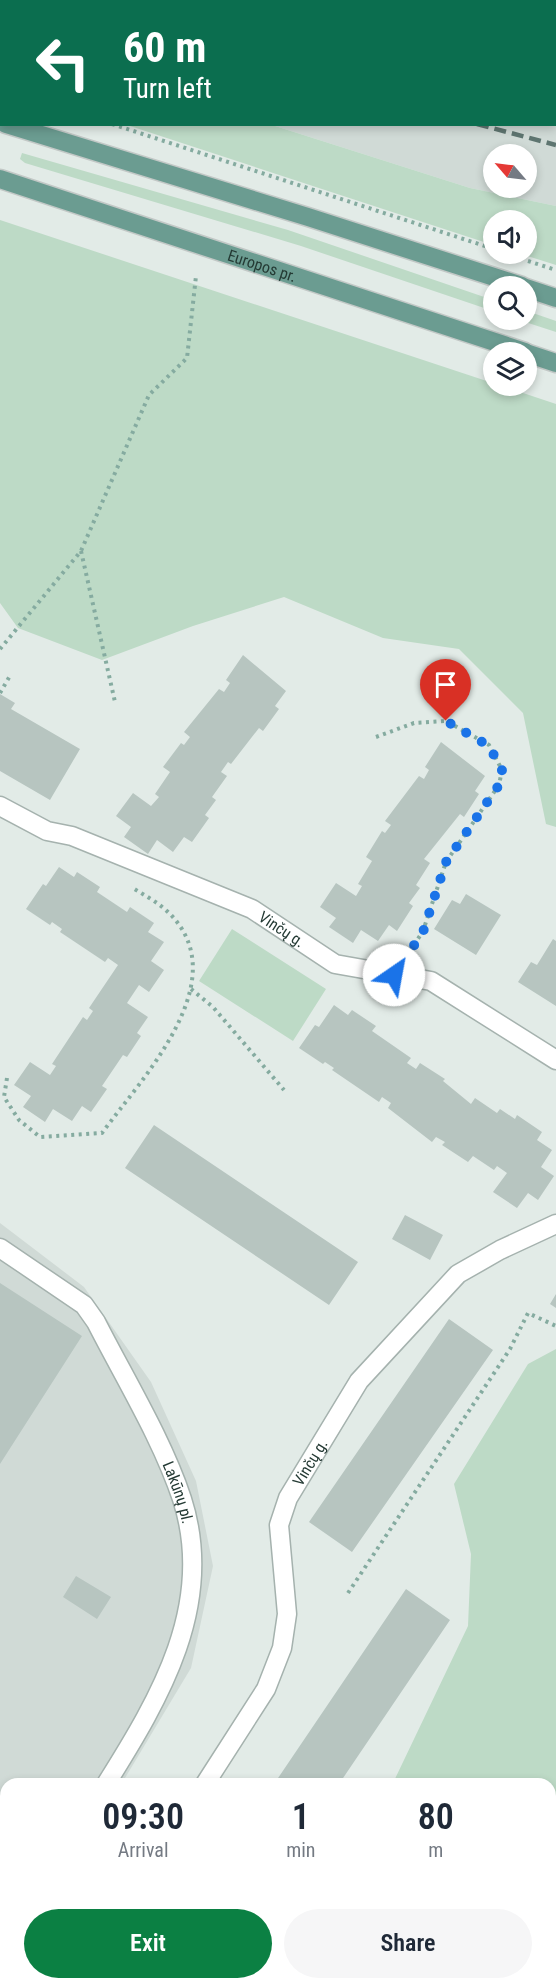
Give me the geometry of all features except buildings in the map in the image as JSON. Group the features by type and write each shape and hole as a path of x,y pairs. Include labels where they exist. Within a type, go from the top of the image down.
{"main road":[{"path":"9,126 308,217 491,276"},
{"name":"Europos pr.","path":"0,179 493,342"},
{"path":"537,292 556,298"},
{"name":"Europos pr.","path":"537,357 556,363"}],"street":[{"name":"Vinčų g.","path":"0,806 47,831 72,836 252,909 335,964 431,981 556,1060"},
{"name":"Vinčų g.","path":"209,1778 266,1689 282,1648 287,1614 279,1525 288,1498 359,1381 458,1274 500,1250 556,1224"},
{"name":"Lakūnų pl.","path":"0,1248 84,1305 96,1322 166,1459 182,1500 192,1542 191,1590 183,1630 167,1678 109,1778"}],"path":[{"path":"118,126 483,245"},
{"path":"0,649 81,551 149,395 187,358 196,276"},
{"path":"81,551 116,702"},
{"path":"0,693 11,674"},
{"path":"376,737 414,723 446,721 489,746 502,770 499,785 446,862 423,932 394,975"},
{"path":"8,1078 4,1097 19,1120 40,1137 102,1133 173,1035 189,1002 191,988 193,965 186,939 171,915 130,886"},
{"path":"191,988 213,1007 284,1090"},
{"path":"348,1593 510,1349 528,1312 556,1326"}],"shaded area":[{"path":"275,126 556,126 556,206 518,198 537,198 537,144 483,144 483,191"},
{"path":"0,1223 84,1287 151,1382 196,1481 213,1566 191,1668 125,1778 0,1778"}],"green space":[{"path":"130,126 275,126 483,191 483,198 518,198 556,206 556,265 537,259 537,210 483,210 483,242"},
{"path":"22,153 288,230 483,297 483,308 301,246 25,163 20,159"},
{"path":"0,220 483,380 483,396 532,396 556,404 556,827 546,824 523,713 459,649 383,638 284,597 193,626 102,660 18,628 0,603"},
{"path":"537,314 556,321 556,332 537,326"},
{"path":"232,929 326,989 293,1041 199,981"},
{"path":"556,1349 556,1778 395,1778 468,1626 471,1554 454,1484 528,1364"}],"railway":[{"path":"485,126 556,145"}],"route":[{"path":"394,975 423,932 446,862 499,785 502,770 489,746 446,721"}]}
